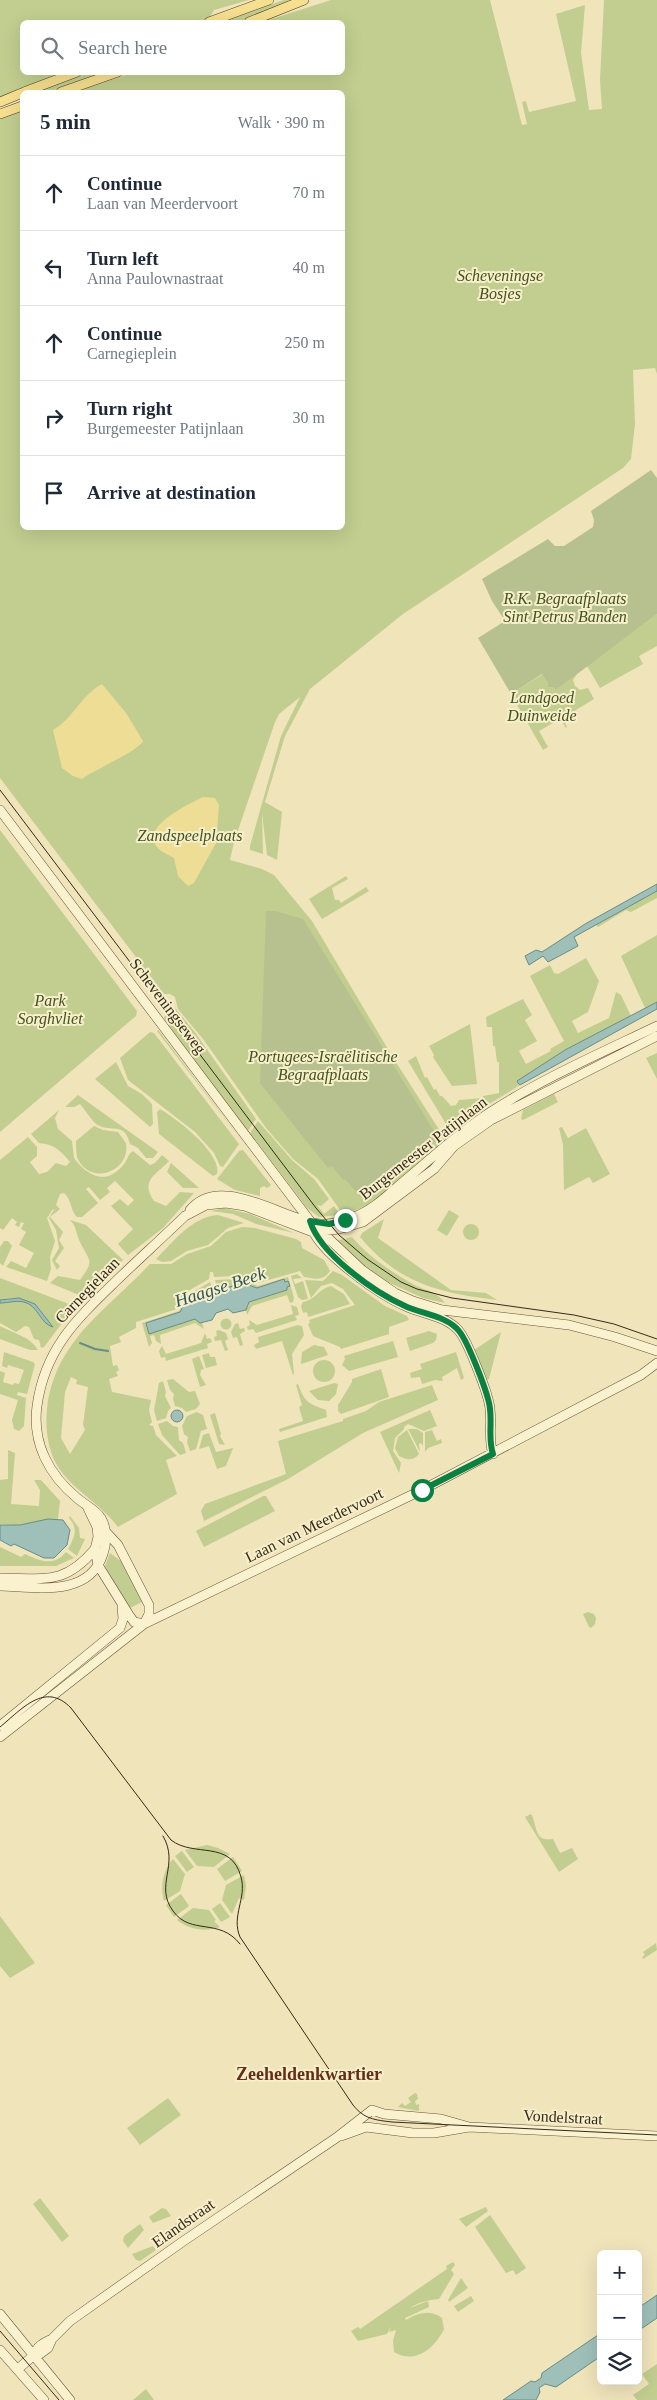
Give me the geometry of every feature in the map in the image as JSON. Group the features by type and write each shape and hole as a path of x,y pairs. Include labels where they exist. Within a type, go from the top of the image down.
{"main road":[{"path":"214,20 269,0"},
{"path":"254,20 304,0"},
{"path":"31,90 69,75"},
{"path":"68,90 110,75"},
{"path":"0,102 20,94"},
{"path":"0,114 20,107"}],"street":[{"name":"Scheveningseweg","path":"0,810 310,1221"},
{"name":"Burgemeester Patijnlaan","path":"310,1221 329,1224 364,1212 488,1113 574,1066 657,1026"},
{"name":"Burgemeester Patijnlaan","path":"317,1232 349,1227 370,1217 434,1170 454,1146 491,1120 657,1036"},
{"name":"Carnegielaan","path":"144,1624 149,1614 149,1605 118,1545 105,1531 100,1516 86,1505 49,1467 39,1445 37,1407 45,1373 61,1339 72,1324 199,1202 216,1195 248,1200 310,1221"},
{"name":"Carnegielaan","path":"185,1216 206,1205 235,1203 317,1232"},
{"path":"310,1221 344,1264 370,1286 404,1306 447,1321 457,1328 466,1342 490,1407 493,1454"},
{"path":"317,1232 362,1270 395,1293 413,1301 442,1310 569,1325 615,1337 655,1351"},
{"name":"Laan van Meerdervoort","path":"0,1737 144,1624 493,1454 641,1375 657,1363"},
{"name":"Carnegielaan","path":"86,1505 97,1527 98,1565"},
{"name":"Carnegielaan","path":"99,1548 105,1531"},
{"path":"0,1578 58,1576 74,1570 99,1548 125,1558"},
{"path":"0,1586 64,1587 83,1579 98,1565 122,1606 134,1622 144,1624"},
{"path":"0,1726 120,1628 123,1618 122,1606"},
{"name":"Vondelstraat","path":"372,2110 384,2114 440,2119 469,2127"},
{"name":"Elandstraat","path":"18,2369 34,2355 40,2354 48,2348 52,2340 76,2316 336,2138 372,2110"},
{"name":"Vondelstraat","path":"363,2127 413,2133 434,2133 469,2127 657,2136"},
{"name":"Elandstraat","path":"336,2138 363,2127"},
{"path":"0,2314 70,2400"},
{"path":"0,2350 44,2400"}],"green space":[{"path":"0,0 249,0 214,10 209,18 203,20 20,20 20,75 60,75 0,97"},
{"path":"284,0 294,0 243,20 226,20"},
{"name":"Scheveningse Bosjes","path":"331,0 490,0 522,125 527,124 522,102 526,101 529,112 576,101 556,14 585,5 581,53 589,110 602,109 600,80 604,0 657,0 657,374 655,368 633,370 635,424 631,459 623,468 403,614 310,689 285,736 265,802 282,812 277,860 267,855 262,813 263,854 250,850 250,846 281,736 300,697 279,714 234,842 230,860 262,869 274,875 312,921 392,1056 445,1139 390,1190 369,1206 343,1214 318,1179 293,1159 266,1128 203,1039 178,1009 175,997 170,994 164,994 0,778 0,118 20,111 20,530 345,530 345,90 80,90 126,75 345,75 345,20 268,20"},
{"path":"82,75 99,75 54,90 41,90"},
{"name":"R.K. Begraafplaats Sint Petrus Banden","path":"651,470 657,478 657,614 556,690 553,687 548,687 548,683 542,674 511,694 478,638 505,621 492,601 482,579 548,539 555,546 564,546 593,527 594,520 591,511"},
{"path":"657,614 657,646 639,656 643,664 600,688 587,666"},
{"name":"Landgoed Duinweide","path":"543,674 548,687 553,687 556,690 577,674 573,680 575,686 580,690 588,688 594,699 563,718 566,728 560,719 539,731 548,747 543,750 511,694"},
{"name":"Park Sorghvliet","path":"0,830 137,1011 136,1016 0,1132"},
{"path":"346,876 348,879 332,888 335,900 339,900 341,903 366,887 369,891 322,919 309,899"},
{"path":"657,891 657,898 631,912 626,910 598,927 596,925"},
{"name":"Portugees-Israëlitische Begraafplaats","path":"266,911 275,911 303,919 439,1139 361,1197 345,1179 343,1180 332,1166 328,1168 260,1083"},
{"path":"657,935 657,1002 645,1008 621,956"},
{"path":"586,958 599,981 588,1012 572,1021 578,1033 609,1018 616,992 621,995 631,1016 565,1050 518,1081 520,1085 449,1129 408,1061 416,1056 425,1078 427,1077 434,1090 436,1089 440,1096 451,1106 456,1105 459,1100 483,1098 483,1096 499,1093 499,1062 497,1062 495,1046 493,1046 492,1027 487,1027 486,1017 523,999 532,1015 525,1020 537,1041 519,1051 526,1064 551,1051 550,1049 564,1041 530,976 550,965 554,973 558,974"},
{"path":"175,1008 194,1031 256,1119 248,1131 165,1022 164,1017"},
{"path":"470,1024 477,1084 452,1086 433,1057 434,1055 429,1046"},
{"path":"157,1031 159,1031 242,1141"},
{"path":"150,1032 154,1033 239,1144 223,1167 220,1166 214,1153 195,1132 128,1080 120,1058"},
{"path":"657,1053 657,1079 646,1058"},
{"path":"116,1062 128,1086 142,1094 152,1104 153,1124 150,1127 95,1079"},
{"path":"554,1094 558,1102 523,1120 521,1119 523,1110"},
{"path":"78,1095 158,1152 153,1158 146,1158 138,1148 130,1144 124,1132 106,1128 95,1123 80,1104 74,1107 65,1107"},
{"path":"160,1109 187,1128 206,1147 213,1156 217,1166 217,1174 213,1176 159,1134 157,1112"},
{"path":"59,1110 55,1118 58,1129 72,1141 74,1158 79,1165 91,1174 104,1177 111,1175 118,1171 133,1151 150,1165 155,1163 162,1155 169,1161 154,1175 148,1188 154,1201 166,1206 180,1192 194,1193 163,1228 128,1255 118,1244 133,1229 111,1206 120,1199 128,1206 134,1200 115,1181 107,1188 110,1192 100,1200 89,1187 86,1189 98,1203 82,1217 77,1217 67,1196 64,1193 60,1194 56,1205 60,1209 50,1217 63,1232 59,1240 64,1248 55,1261 60,1266 57,1270 52,1260 59,1248 56,1230 49,1218 53,1209 47,1218 55,1241 50,1257 51,1269 47,1281 6,1267 11,1261 26,1268 34,1253 19,1245 26,1232 21,1229 24,1223 21,1222 19,1227 15,1225 17,1222 12,1218 3,1230 0,1228 0,1160 28,1137 37,1147 37,1156 30,1162 39,1174 47,1172 56,1163 66,1166 70,1162 60,1151 49,1145 39,1143 31,1134"},
{"path":"258,1121 292,1160 314,1179 329,1199 321,1206 317,1205 324,1214 334,1206 340,1215 319,1217 307,1208 250,1133"},
{"path":"94,1126 103,1130 118,1132 126,1143 126,1153 122,1162 108,1172 90,1172 77,1157 76,1141"},
{"path":"562,1127 568,1138 586,1128 610,1174 593,1183 589,1177 564,1190 563,1145 559,1128"},
{"path":"243,1150 271,1185 267,1188 264,1186 260,1188 260,1196 235,1190 217,1179 239,1151"},
{"path":"171,1163 199,1188 183,1188 167,1172"},
{"path":"224,1208 250,1214 294,1233 256,1224 233,1214 211,1211"},
{"path":"449,1210 459,1216 447,1236 437,1230"},
{"path":"218,1215 244,1223 228,1228 208,1245 187,1251 171,1261 162,1262 156,1259 176,1238 192,1225 209,1216"},
{"path":"384,1219 378,1238 451,1290 486,1293 497,1300 457,1294 422,1284 390,1266 360,1237 362,1233"},
{"path":"70,1220 86,1225 123,1260 84,1297 50,1283 58,1276 80,1280 88,1268 88,1258"},
{"path":"471,1224 479,1232 471,1240 463,1232"},
{"path":"242,1227 255,1228 296,1239 301,1242 302,1248 324,1260 330,1271 325,1276 319,1278 304,1277 300,1271 258,1283 237,1276 214,1277 213,1272 210,1272 209,1279 188,1291 177,1309 136,1322 136,1328 119,1337 121,1342 110,1346 113,1366 117,1365 119,1370 116,1372 118,1376 109,1379 112,1392 151,1400 149,1410 152,1422 149,1425 153,1426 156,1435 177,1456 166,1460 177,1494 118,1527 70,1481 54,1459 49,1446 46,1424 52,1386 60,1365 71,1346 85,1328 150,1264 171,1264 187,1254 211,1246 226,1232","holes":["71,1377 77,1380 76,1384 88,1387 83,1425 85,1430 70,1454 61,1438 65,1392"]},
{"path":"352,1237 365,1251 388,1269 413,1284 434,1293 445,1303 423,1298 390,1283 388,1285 367,1270 335,1241"},
{"path":"4,1241 8,1241 12,1246 3,1266 0,1263 0,1247"},
{"path":"333,1271 342,1275 385,1306 407,1316 409,1320 389,1327 389,1334 341,1349 313,1336 308,1324 310,1323 309,1320 355,1305 343,1289 332,1283 321,1286 311,1298 305,1280 323,1281"},
{"path":"297,1274 302,1278 293,1279 295,1284 303,1281 308,1299 302,1300 298,1297 291,1276"},
{"path":"288,1277 294,1298 293,1302 290,1303 287,1295 252,1306 247,1315 246,1310 249,1302 287,1290 284,1279 257,1288 243,1283 218,1290 215,1280 241,1279 258,1286"},
{"path":"0,1278 69,1304 69,1314 44,1347 41,1348 39,1340 34,1339 29,1327 25,1326 16,1332 0,1323 0,1303 21,1301 29,1304 48,1324 53,1326 45,1319 35,1304 12,1298 0,1300"},
{"path":"210,1282 213,1292 187,1300 180,1312 149,1333 195,1319 202,1323 204,1329 195,1323 160,1335 161,1344 156,1341 154,1335 150,1336 152,1343 149,1347 142,1323 179,1311 188,1295"},
{"path":"331,1286 344,1294 350,1304 308,1317 307,1312 303,1313 301,1306 303,1302"},
{"path":"291,1305 297,1307 299,1315 295,1316 297,1320 256,1333 253,1329 248,1330 249,1320 257,1325 293,1314"},
{"path":"226,1318 232,1324 226,1330 220,1324"},
{"path":"238,1323 240,1329 244,1328 245,1331 240,1334 243,1345 240,1346 237,1337 233,1338 231,1332 235,1324"},
{"path":"298,1325 302,1326 304,1335 292,1354 293,1375 282,1341 256,1349 254,1345 259,1342 258,1337"},
{"path":"0,1326 27,1339 38,1350 30,1350 0,1339"},
{"path":"219,1330 226,1333 228,1339 225,1341 228,1350 225,1351 221,1340 215,1341 216,1331"},
{"path":"429,1331 437,1334 436,1340 433,1343 410,1351 406,1338"},
{"path":"501,1332 489,1379 486,1380 474,1350"},
{"path":"205,1333 207,1339 210,1338 212,1342 207,1344 208,1348 166,1361 165,1357 161,1358 159,1351 162,1346 166,1354 201,1343"},
{"path":"393,1341 398,1357 349,1371 342,1365 345,1359 344,1356"},
{"path":"314,1345 324,1347 328,1355 301,1364 302,1352"},
{"path":"4,1352 35,1364 27,1394 18,1392 17,1395 26,1398 24,1426 19,1431 14,1429 12,1420 18,1400 0,1394 0,1371 5,1373 3,1382 13,1385 14,1383 19,1384 24,1370 8,1365 7,1368 2,1366"},
{"path":"456,1352 464,1378 461,1380 457,1368 442,1377 443,1381 435,1380 422,1384 420,1377 411,1378 410,1373 422,1369 420,1364"},
{"path":"209,1353 210,1357 215,1357 217,1365 206,1368 202,1355"},
{"path":"199,1356 204,1369 201,1370 200,1375 206,1385 200,1387 192,1359"},
{"path":"324,1360 334,1367 335,1371 328,1381 324,1382 314,1375 313,1371 320,1361"},
{"path":"381,1369 389,1397 341,1414 338,1411 338,1405 352,1379"},
{"path":"173,1379 189,1392 195,1391 200,1404 196,1409 186,1412 182,1408 175,1406 174,1394 170,1390 167,1380"},
{"path":"163,1381 166,1392 165,1396 171,1408 166,1418 157,1421 154,1410 159,1383"},
{"path":"334,1383 338,1384 336,1394 329,1401 318,1400 309,1391"},
{"path":"298,1384 305,1399 311,1404 326,1410 327,1417 280,1432 279,1429 303,1421 299,1407 302,1405 296,1385"},
{"path":"432,1385 438,1400 363,1433 288,1479 204,1521 201,1511 205,1504 286,1474 278,1441 343,1421 343,1419 366,1411 379,1402"},
{"path":"430,1410 437,1426 424,1431 408,1424 395,1438 393,1451 401,1463 399,1473 380,1432"},
{"path":"197,1412 203,1415 207,1429 201,1431 196,1449 190,1451 187,1442 188,1437 184,1434 182,1426 187,1416"},
{"path":"215,1413 220,1436 225,1445 219,1444 210,1415"},
{"path":"167,1421 173,1426 178,1427 179,1440 183,1443 186,1453 180,1455 162,1435 158,1424"},
{"path":"408,1429 417,1429 423,1433 423,1446 421,1443 419,1444 420,1452"},
{"path":"407,1430 419,1454 415,1458 410,1459 399,1456 395,1448 398,1437"},
{"path":"432,1430 437,1441 441,1439 442,1443 428,1448 425,1452 425,1432"},
{"path":"209,1433 216,1452 233,1448 226,1466 217,1469 209,1446 199,1449 203,1435"},
{"path":"8,1450 15,1453 11,1504 39,1506 40,1490 34,1480 41,1480 60,1501 58,1519 17,1525 0,1524 0,1480 8,1479"},
{"path":"266,1496 275,1511 204,1547 196,1531"},
{"path":"70,1516 79,1528 80,1538 85,1539 77,1556 68,1549 75,1530 69,1518"},
{"path":"0,1547 21,1557 25,1554 47,1561 57,1560 66,1552 74,1558 56,1566 0,1566"},
{"path":"110,1553 121,1561 144,1601 128,1609 105,1566"},
{"path":"588,1612 594,1614 596,1618 595,1624 591,1628 583,1614"},
{"path":"531,1814 539,1836 553,1839 560,1853 572,1848 578,1859 559,1872 525,1817"},
{"path":"207,1845 230,1854 214,1867 197,1866 185,1850"},
{"path":"182,1851 194,1867 187,1872 175,1856"},
{"path":"233,1857 242,1871 225,1881 217,1869"},
{"path":"173,1859 185,1874 180,1891 164,1901 163,1879"},
{"path":"244,1875 246,1886 244,1900 239,1898 232,1914 222,1900 226,1885"},
{"path":"181,1894 189,1906 174,1917 166,1905"},
{"path":"220,1903 230,1917 221,1922 212,1909"},
{"path":"193,1908 209,1910 216,1920 214,1921 220,1927 198,1929 187,1926 177,1920"},
{"path":"0,1916 35,1963 10,1978 0,1966"},
{"path":"656,1943 657,1950 643,1959 642,1957 645,1955 643,1952"},
{"path":"415,2093 418,2099 415,2101 416,2105 419,2104 419,2111 398,2107 402,2103 405,2106 411,2102 408,2098"},
{"path":"168,2098 181,2115 140,2145 127,2128"},
{"path":"40,2198 69,2236 62,2242 33,2204"},
{"path":"486,2207 488,2211 466,2227 459,2219"},
{"path":"162,2208 166,2209 171,2216 153,2223 149,2217"},
{"path":"490,2215 526,2268 516,2275 513,2270 506,2273 475,2227"},
{"path":"176,2223 180,2233 168,2241 165,2237"},
{"path":"140,2224 144,2230 128,2248 123,2241 124,2236"},
{"path":"153,2246 156,2250 140,2261 136,2260 132,2254"},
{"path":"453,2262 455,2265 451,2270 454,2274 439,2299 428,2301 429,2307 405,2318 406,2320 415,2315 428,2313 442,2318 444,2329 430,2348 423,2353 409,2357 394,2352 393,2341 396,2330 389,2332 391,2326 387,2334 358,2341 351,2331 358,2327 360,2329 447,2269 446,2266"},
{"path":"461,2278 468,2288 449,2302 448,2300"},
{"path":"471,2296 474,2301 458,2312 454,2306"},
{"path":"657,2364 657,2400 637,2400 633,2395 649,2384 642,2374"},
{"path":"146,2389 154,2400 133,2400"}],"sand":[{"path":"102,684 126,713 143,741 133,750 82,779 73,776 62,768 53,730 66,720 88,694"},
{"name":"Zandspeelplaats","path":"203,797 215,798 219,805 216,843 194,883 188,886 178,876 174,858 159,849 153,839 160,824 168,817"}],"water":[{"path":"657,884 657,891 574,937 578,946 548,962 543,956 529,965 525,956 536,950 542,952 585,924"},
{"path":"657,1002 657,1009 520,1085 518,1083 517,1081 565,1050"},
{"path":"284,1279 285,1282 288,1281 290,1286 287,1287 287,1290 249,1302 246,1310 233,1313 228,1309 216,1313 212,1320 200,1323 195,1319 149,1334 146,1323 180,1312 187,1300 213,1292 213,1289 218,1288 219,1290 243,1283 257,1288"},
{"path":"19,1298 35,1304 53,1327 45,1322 29,1304 18,1301 0,1303 0,1300"},
{"path":"175,1410 179,1410 183,1416 179,1422 175,1422 171,1418 171,1414"},
{"path":"48,1519 63,1520 70,1530 67,1545 54,1558 44,1558 14,1544 11,1546 0,1540 0,1525 20,1525"},
{"path":"657,2295 657,2318 642,2328 642,2305"},
{"path":"597,2336 597,2359 556,2387 545,2384 539,2388 540,2392 536,2400 503,2400 531,2381 535,2382 541,2378 542,2373"}],"waterway":[{"name":"Haagse Beek","path":"80,1343 95,1349 108,1351"}],"tram line":[{"path":"0,790 316,1208 339,1235 367,1259 401,1282 417,1289 452,1298 574,1315 614,1324 657,1339"},
{"path":"0,1727 25,1706 43,1697 61,1700 71,1708 171,1840 190,1848 221,1853 236,1865 242,1885 237,1922 240,1937 353,2105 361,2113 375,2119 392,2122 657,2135"},
{"path":"163,1836 168,1846 169,1856 166,1892 168,1902 173,1911 188,1923 223,1931 240,1944"},
{"path":"0,2331 59,2400"}],"district":[{"name":"Zeeheldenkwartier","path":"309,2074"}],"route":[{"path":"345,1220 329,1224 319,1224 310,1221 313,1232 320,1242 370,1286 404,1306 447,1321 457,1328 466,1342 490,1407 493,1454 422,1490"}]}
